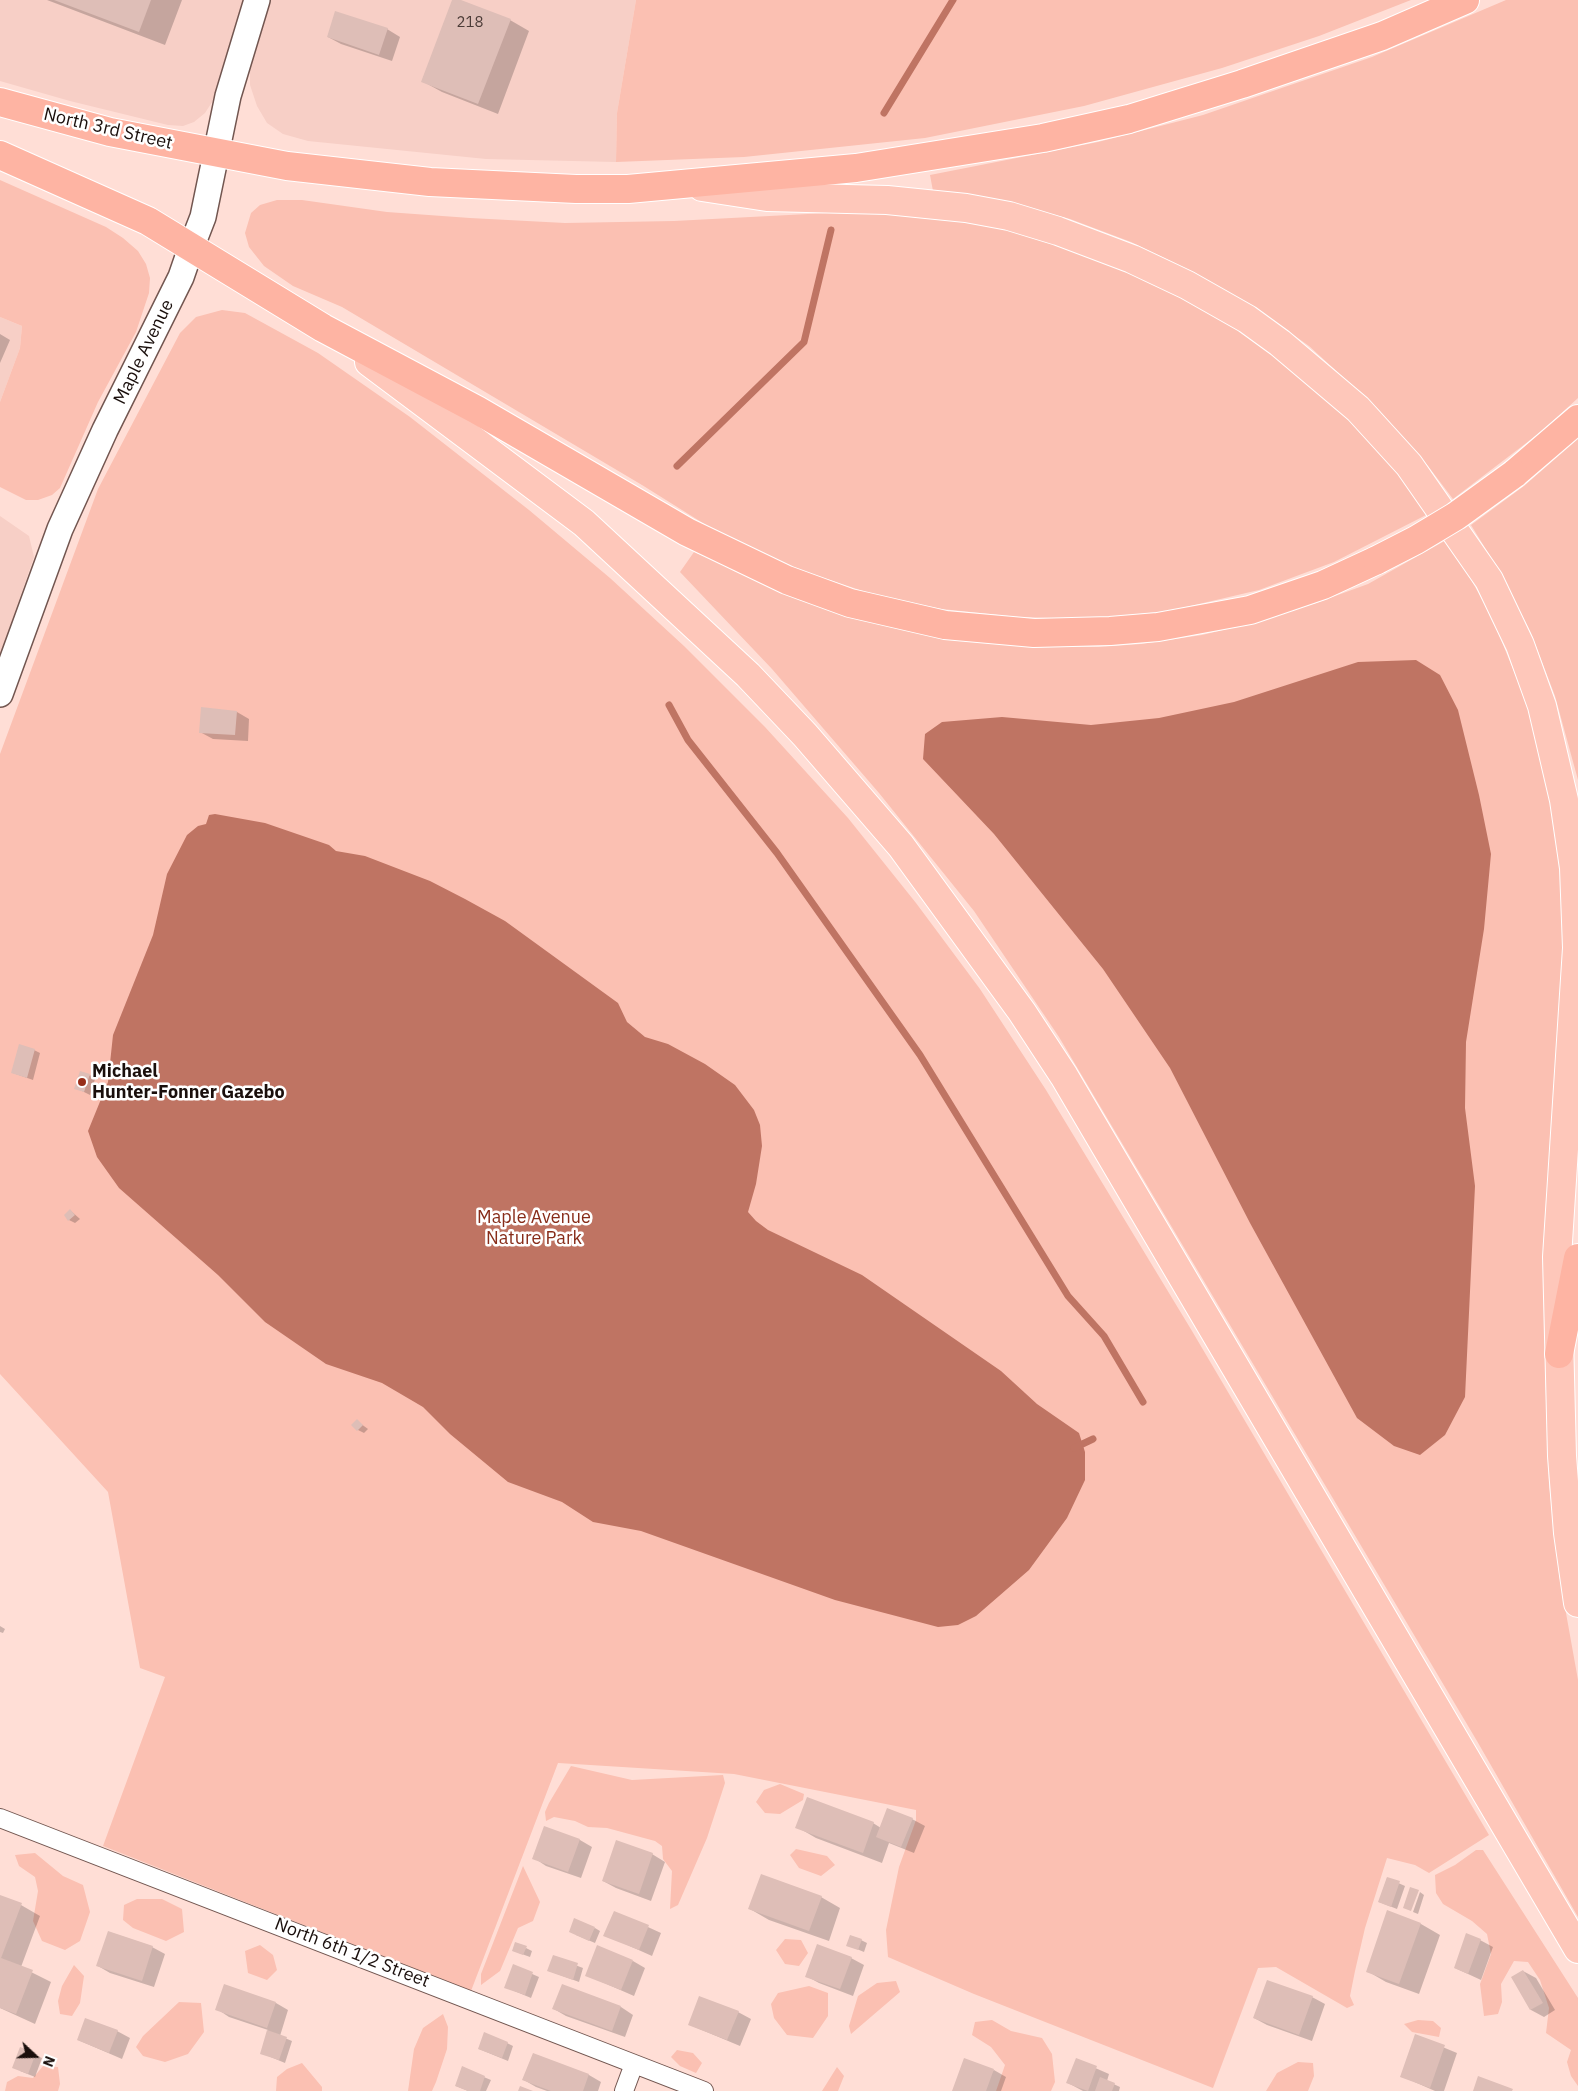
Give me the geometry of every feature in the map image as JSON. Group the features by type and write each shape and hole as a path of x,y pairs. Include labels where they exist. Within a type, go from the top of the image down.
{"highway":[{"name":"North 3rd Street","path":"0,102 110,132 216,154 287,166 430,182 576,189 628,189 856,168 1043,138 1129,119 1242,84 1382,36 1465,0"},
{"path":"0,155 148,221 323,328 477,410 687,532 787,580 850,602 893,614 945,625 1034,633 1110,631 1158,627 1250,610 1323,585 1416,540 1456,516 1514,474 1578,420"},
{"path":"1559,1354 1578,1258"}],"main road":[{"name":"Maple Avenue","path":"0,694 74,495 181,277 192,248 203,217 228,96 257,0"},
{"path":"679,184 767,197 887,200 966,208 1009,216 1058,231 1132,259 1188,285 1247,319 1308,364 1351,403 1409,465 1489,580 1520,645 1542,706 1564,800 1574,868 1577,948 1557,1257 1562,1456 1568,1533 1578,1603"},
{"path":"323,328 584,523 748,675 805,735 901,846 1022,1012 1064,1076 1578,1949"}],"street":[{"name":"North 6th 1/2 Street","path":"0,1818 704,2091"},
{"path":"624,2091 634,2064"}],"shaded area":[{"path":"0,0 243,0 214,99 205,113 194,122 183,126 168,125 70,101 0,81"},
{"path":"271,0 636,0 617,113 616,162 486,159 308,141 283,134 267,123 257,106 250,85 250,68"},
{"path":"0,317 22,326 20,348 0,402"},
{"path":"0,516 29,536 34,557 0,655"},
{"path":"1416,660 1440,675 1458,710 1491,854 1484,929 1466,1042 1465,1108 1475,1186 1465,1397 1445,1435 1420,1455 1394,1446 1357,1418 1250,1223 1170,1068 1103,969 994,834 923,759 925,734 942,722 1002,717 1091,725 1159,718 1234,702 1358,662"},
{"path":"215,814 265,823 329,845 336,851 365,856 430,881 465,899 505,921 618,1003 627,1022 645,1037 668,1044 705,1064 735,1085 754,1110 760,1125 762,1146 756,1184 748,1212 756,1221 768,1230 862,1275 1001,1371 1037,1404 1079,1433 1085,1452 1085,1480 1067,1518 1029,1570 976,1616 958,1625 938,1627 835,1600 641,1531 593,1522 562,1502 508,1482 450,1434 423,1407 382,1383 326,1364 265,1322 218,1275 119,1188 97,1157 88,1131 108,1082 113,1035 153,935 167,874 187,835 198,826 206,824 209,815"}],"green space":[{"path":"636,0 1411,0 1319,36 1222,68 1084,106 925,138 744,157 616,162 617,113"},
{"path":"1506,0 1578,0 1578,398 1542,431 1453,499 1428,466 1378,409 1309,346 1253,306 1183,267 1131,242 1070,219 1016,205 933,191 930,175 1098,142 1203,115 1372,57"},
{"path":"0,180 106,227 123,238 138,251 146,264 150,278 149,293 136,332 98,402 60,488 52,495 38,500 26,500 0,487 0,402 20,348 22,326 0,317"},
{"path":"277,200 302,200 387,212 565,223 674,221 865,211 945,218 1003,229 1060,244 1121,267 1185,296 1244,333 1336,404 1394,467 1430,513 1334,562 1259,590 1169,611 1089,619 1018,617 942,609 878,596 791,567 714,530 642,485 342,307 293,286 264,266 249,247 245,233 251,213 260,205"},
{"name":"Maple Avenue Nature Park","path":"222,310 245,313 318,353 410,417 529,510 610,578 684,646 765,727 848,818 916,903 980,989 1046,1090 1192,1331 1489,1835 1429,1873 1415,1865 1387,1858 1365,1928 1355,1971 1350,1996 1354,2005 1347,2008 1276,1967 1258,1968 1213,2088 974,1994 888,1957 886,1930 899,1867 916,1820 916,1810 734,1774 558,1763 471,1991 103,1846 165,1677 140,1668 108,1492 0,1374 0,754 98,489 180,333 196,317"},
{"path":"1578,439 1578,780 1555,696 1531,633 1498,569 1471,525 1524,486"},
{"path":"1448,539 1491,615 1532,716 1544,759 1565,885 1566,946 1545,1367 1549,1484 1559,1574 1578,1680 1578,1917 1477,1741 1059,1037 974,911 879,793 772,669 680,572 694,552 826,609 894,628 965,641 1027,646 1098,647 1141,644 1202,635 1252,623 1368,584"},
{"path":"571,1766 632,1780 723,1775 725,1783 707,1838 678,1905 670,1909 672,1871 663,1859 662,1846 655,1841 607,1828 588,1827 575,1821 554,1817 546,1821 545,1812 549,1803"},
{"path":"780,1784 804,1794 803,1800 780,1814 765,1813 756,1802 764,1790"},
{"path":"796,1849 827,1856 835,1865 821,1876 799,1868 790,1855"},
{"path":"1476,1850 1483,1850 1578,1998 1578,2086 1571,2076 1567,2062 1571,2050 1546,2033 1549,2008 1540,1980 1528,1962 1514,1961 1501,1984 1502,2002 1498,2014 1484,2016 1480,1984 1491,1954 1487,1934 1472,1921 1443,1904 1436,1893 1435,1875 1455,1865"},
{"path":"35,1853 63,1876 83,1885 90,1912 80,1941 65,1950 42,1941 33,1921 38,1891 35,1877 19,1866 15,1855"},
{"path":"523,1866 540,1902 533,1921 518,1928 500,1971 481,1985 481,1974"},
{"path":"137,1899 162,1899 182,1909 184,1932 166,1941 133,1928 123,1920 124,1905"},
{"path":"785,1939 801,1940 808,1953 799,1966 785,1964 776,1950"},
{"path":"260,1945 273,1955 277,1970 267,1980 248,1973 245,1951"},
{"path":"74,1965 84,1976 80,2003 72,2016 60,2014 58,2001 62,1986"},
{"path":"896,1981 900,1992 851,2034 849,2026 858,1996 877,1983"},
{"path":"809,1986 828,1993 828,2016 813,2038 787,2035 774,2018 771,2004 778,1993"},
{"path":"179,2002 201,2003 204,2032 188,2054 165,2062 143,2056 136,2047 143,2036"},
{"path":"443,2014 448,2027 447,2049 432,2091 408,2091 414,2049 423,2028"},
{"path":"992,2020 1011,2031 1042,2038 1052,2054 1055,2082 1051,2091 996,2091 1005,2065 991,2047 972,2035 975,2022"},
{"path":"1418,2020 1433,2021 1441,2028 1439,2037 1412,2032 1404,2024"},
{"path":"677,2050 693,2053 702,2063 696,2073 680,2066 671,2057"},
{"path":"1298,2062 1313,2063 1314,2076 1308,2091 1266,2091 1277,2073"},
{"path":"302,2063 322,2087 322,2091 276,2091 277,2077 287,2069"},
{"path":"43,2066 58,2067 60,2084 58,2091 5,2091 7,2082 18,2076 33,2078"},
{"path":"837,2067 844,2076 838,2091 822,2091"}],"building":[{"path":"54,0 151,0 139,32"},
{"path":"452,0 461,0 511,19 478,104 421,82"},
{"path":"335,11 388,28 379,55 327,37"},
{"path":"201,707 237,711 235,735 199,733"},
{"path":"19,1044 35,1049 27,1078 11,1073"},
{"name":"Michael Hunter-Fonner Gazebo","path":"80,1071 90,1074 84,1092 74,1089"},
{"path":"70,1209 75,1215 68,1221 64,1215"},
{"path":"357,1419 363,1425 357,1431 351,1425"},
{"path":"807,1797 874,1822 863,1853 795,1828"},
{"path":"887,1808 913,1818 901,1847 876,1837"},
{"path":"544,1826 580,1839 568,1872 532,1859"},
{"path":"616,1840 653,1853 639,1894 602,1881"},
{"path":"761,1874 822,1896 809,1931 748,1909"},
{"path":"1387,1877 1400,1881 1391,1907 1378,1902"},
{"path":"1410,1887 1419,1890 1411,1911 1403,1908"},
{"path":"0,1895 22,1903 1,1958 33,1970 16,2014 0,2008"},
{"path":"1387,1910 1421,1923 1399,1984 1366,1972"},
{"path":"614,1911 649,1925 639,1950 603,1936"},
{"path":"574,1918 595,1927 589,1941 569,1932"},
{"path":"108,1931 153,1946 142,1981 96,1966"},
{"path":"1466,1933 1481,1939 1468,1974 1454,1968"},
{"path":"850,1935 862,1939 858,1950 846,1946"},
{"path":"515,1942 527,1946 523,1955 512,1951"},
{"path":"817,1944 852,1957 840,1989 805,1977"},
{"path":"597,1945 633,1960 621,1990 585,1976"},
{"path":"553,1955 578,1963 573,1980 547,1971"},
{"path":"513,1964 533,1972 525,1995 504,1988"},
{"path":"1523,1970 1543,2003 1530,2010 1511,1977"},
{"path":"1267,1980 1313,1996 1299,2035 1253,2018"},
{"path":"224,1984 276,2002 267,2028 215,2010"},
{"path":"562,1984 621,2006 612,2031 552,2009"},
{"path":"699,1996 739,2011 727,2040 688,2025"},
{"path":"85,2018 118,2030 109,2053 77,2040"},
{"path":"267,2030 287,2037 279,2060 260,2054"},
{"path":"484,2032 508,2042 502,2058 478,2049"},
{"path":"1415,2034 1445,2045 1430,2088 1400,2077"},
{"path":"20,2047 36,2053 28,2074 12,2068"},
{"path":"533,2053 589,2074 583,2091 551,2091 522,2080"},
{"path":"964,2058 994,2069 986,2091 952,2091"},
{"path":"1076,2058 1097,2066 1088,2091 1066,2083"},
{"path":"462,2066 485,2076 480,2091 468,2091 455,2086"},
{"path":"1478,2076 1513,2089 1512,2091 1473,2091"},
{"path":"1100,2077 1115,2083 1112,2091 1095,2091"},
{"path":"520,2086 533,2091 518,2091"}],"waterway":[{"path":"884,113 953,0"},
{"path":"677,466 804,342 831,230"},
{"path":"669,705 688,740 777,853 920,1055 1068,1296 1104,1336 1143,1402"},
{"path":"1074,1448 1093,1439"}],"place":[{"name":"Michael Hunter-Fonner Gazebo","path":"82,1082"}]}
